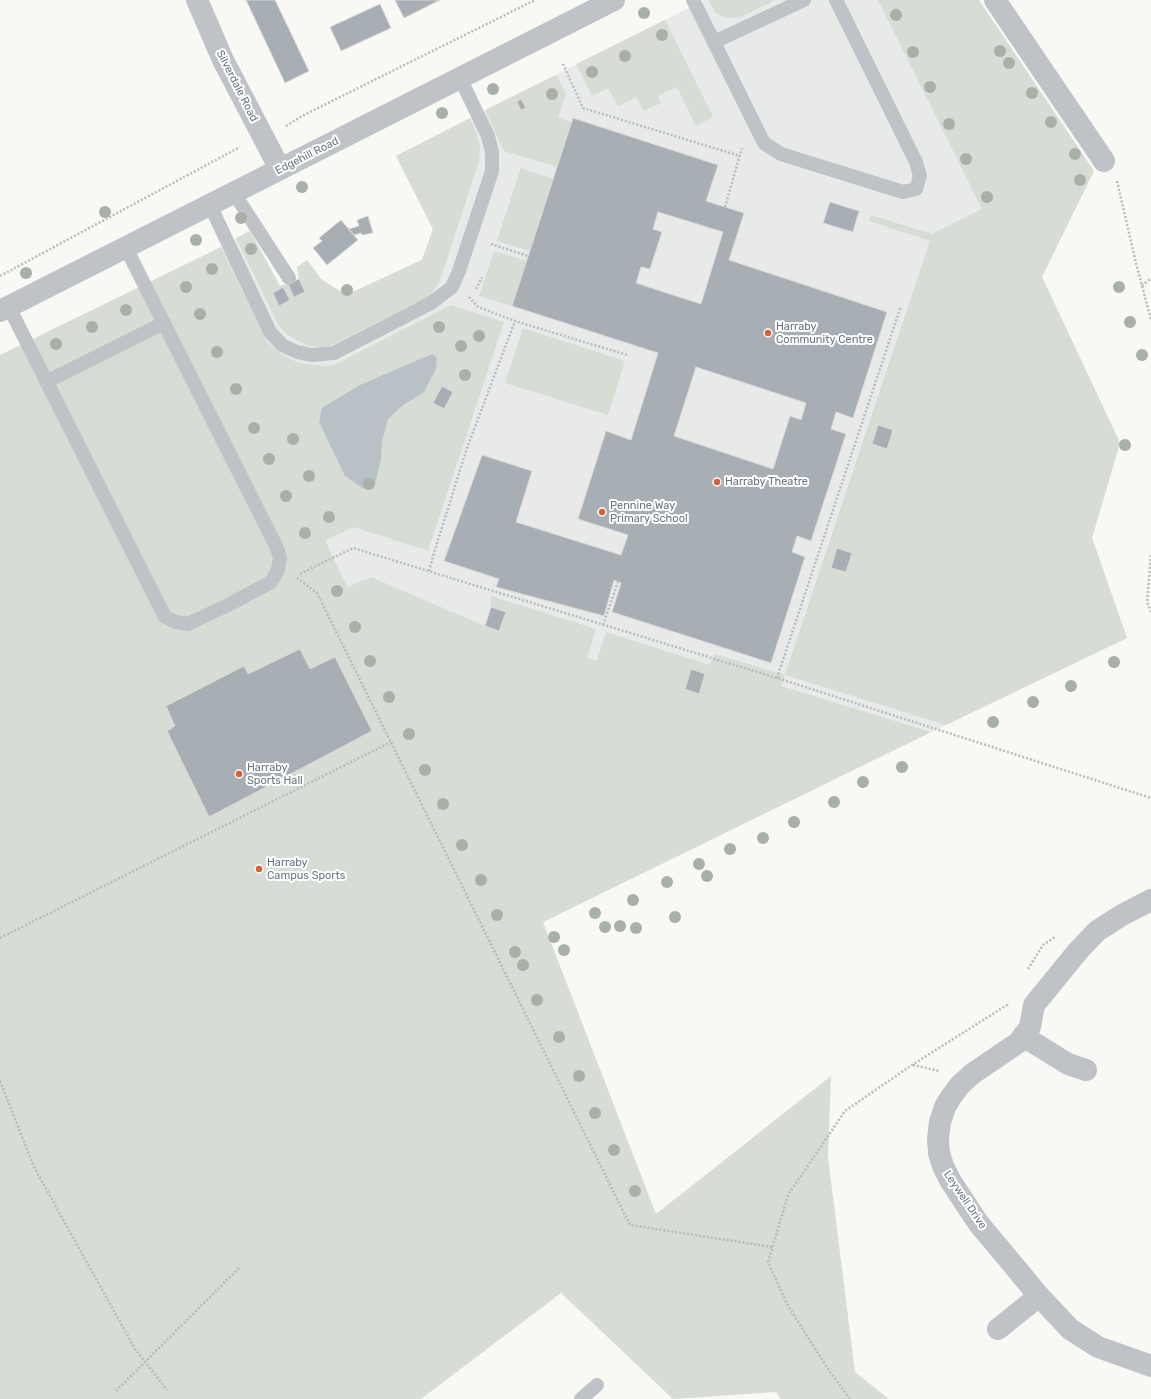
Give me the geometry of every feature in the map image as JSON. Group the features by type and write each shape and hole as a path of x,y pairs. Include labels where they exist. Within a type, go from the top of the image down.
{"street":[{"name":"Silverdale Road","path":"197,0 223,60 280,170"},
{"name":"Edgehill Road","path":"4,309 614,0"},
{"path":"995,0 1104,161"},
{"name":"Leywell Drive","path":"1151,900 1097,930 1034,1005 1030,1027 1018,1042 972,1074 960,1085 945,1107 940,1122 938,1139 939,1153 943,1166 950,1180 980,1224 1039,1296 1070,1329 1083,1338 1098,1347 1151,1366"},
{"path":"1023,1036 1068,1064 1086,1070"},
{"path":"998,1329 1039,1296"}],"lane":[{"path":"693,0 764,143 781,154 903,192 916,189 920,176 916,162 836,0"},
{"path":"714,42 804,0"},
{"path":"210,205 270,332 282,345 297,352 312,356 334,353 432,303 452,287 492,171 492,152 488,136 460,78"},
{"path":"234,193 289,278"},
{"path":"4,309 46,382 166,617 176,622 188,624 230,604 271,582 278,570 280,558 272,539 126,248"},
{"path":"46,382 164,323"},
{"path":"581,1399 597,1385"}],"path":[{"path":"563,64 583,108 740,156"},
{"path":"725,207 742,149 739,142"},
{"path":"1104,161 1115,170 1151,320"},
{"path":"488,243 528,256"},
{"path":"490,251 492,244"},
{"path":"484,271 480,284 469,297 478,307 515,321 627,354"},
{"path":"1142,286 1151,278"},
{"path":"777,678 900,306"},
{"path":"429,571 467,448 515,321"},
{"path":"772,1247 630,1225 317,593 295,576 354,548 777,678 1151,798"},
{"path":"1151,555 1147,602 1151,612"},
{"path":"603,625 618,582"},
{"path":"0,938 391,742"},
{"path":"1027,971 1043,945 1056,936"},
{"path":"850,1399 830,1372 788,1306 768,1262 788,1195 845,1111 912,1065 1007,1005 1011,998"},
{"path":"0,1081 34,1167 134,1349 167,1390"},
{"path":"116,1391 240,1267"}],"shaded area":[{"path":"704,0 956,0 1042,277 1120,443 1092,538 1127,638 543,922 371,577 348,588 333,558 221,247 250,231 280,286 299,280 297,267 307,260 321,279 346,295 422,260 433,229 396,156"},
{"path":"708,0 775,0 741,17 733,18 724,17 716,13"},
{"path":"878,0 979,0 1094,171 1042,277 1120,443 1092,538 1127,638 946,725 785,675 930,241 869,221 871,215 932,234 982,209"},
{"path":"665,20 713,117 696,126 677,87 658,96 661,103 644,111 636,97 618,106 608,88 592,96 576,64"},
{"path":"556,75 566,94 558,118 572,122 557,167 504,151 485,110"},
{"path":"470,118 480,145 479,161 440,281 429,296 330,346 311,346 286,334 279,326 236,238 250,231 280,286 288,284 295,297 305,292 299,279 297,267 307,260 321,279 346,295 422,260 433,229 396,156"},
{"path":"521,168 553,179 530,251 497,241"},
{"name":"Harraby Campus Sports","path":"221,247 267,342 281,354 299,363 322,366 334,365 451,305 504,322 428,551 354,527 326,540 333,558 348,587 371,577 485,626 499,630 506,612 491,607 491,596 596,629 587,658 597,661 606,632 709,665 715,654 785,675 781,686 931,732 543,922 656,1214 831,1076 828,1157 855,1372 889,1399 781,1399 776,1392 673,1399 561,1293 421,1399 0,1399 0,355","holes":["691,670 705,674 699,693 685,689"]},
{"path":"494,251 527,261 512,306 479,296"},
{"path":"523,328 625,361 608,415 505,383"},
{"path":"432,354 437,358 436,369 424,392 403,405 388,419 382,441 381,459 375,484 364,489 345,476 319,422 322,408 360,385"}],"building":[{"path":"246,0 275,0 309,71 285,83"},
{"path":"395,0 440,0 404,18"},
{"path":"380,4 391,28 341,51 330,27"},
{"path":"521,99 526,108 521,110 517,102"},
{"path":"573,118 718,165 706,201 744,213 729,260 887,312 853,418 836,412 831,429 846,434 811,541 797,536 792,552 805,557 771,663 612,612 621,583 614,580 604,616 496,587 499,579 444,561 482,455 532,471 516,522 621,555 628,535 578,519 606,431 631,440 658,353 512,306","holes":["658,212 723,232 701,304 636,283 641,267 650,269 662,232 653,229","696,367 806,403 801,420 790,416 773,469 674,436"]},
{"path":"830,202 859,211 853,232 823,223"},
{"path":"368,216 373,233 362,235 361,233 354,235 349,229 359,226 357,220"},
{"path":"341,220 358,240 327,265 313,248 322,241 319,238"},
{"path":"299,279 305,292 294,297 288,284"},
{"path":"283,287 290,300 279,306 273,293"},
{"path":"442,386 453,392 444,409 433,403"},
{"path":"878,425 893,430 887,449 872,444"},
{"path":"837,548 852,553 846,572 831,568"},
{"path":"491,607 506,612 499,631 485,626"},
{"name":"Harraby Sports Hall","path":"300,649 310,669 335,657 372,731 209,817 167,731 175,726 166,706 244,666 248,674"},
{"path":"691,669 705,674 699,694 685,689"}],"place":[{"name":"Harraby Community Centre","path":"768,333"},
{"name":"Harraby Theatre","path":"717,482"},
{"name":"Pennine Way Primary School","path":"602,512"},
{"name":"Harraby Sports Hall","path":"239,774"},
{"name":"Harraby Campus Sports","path":"259,869"}]}
